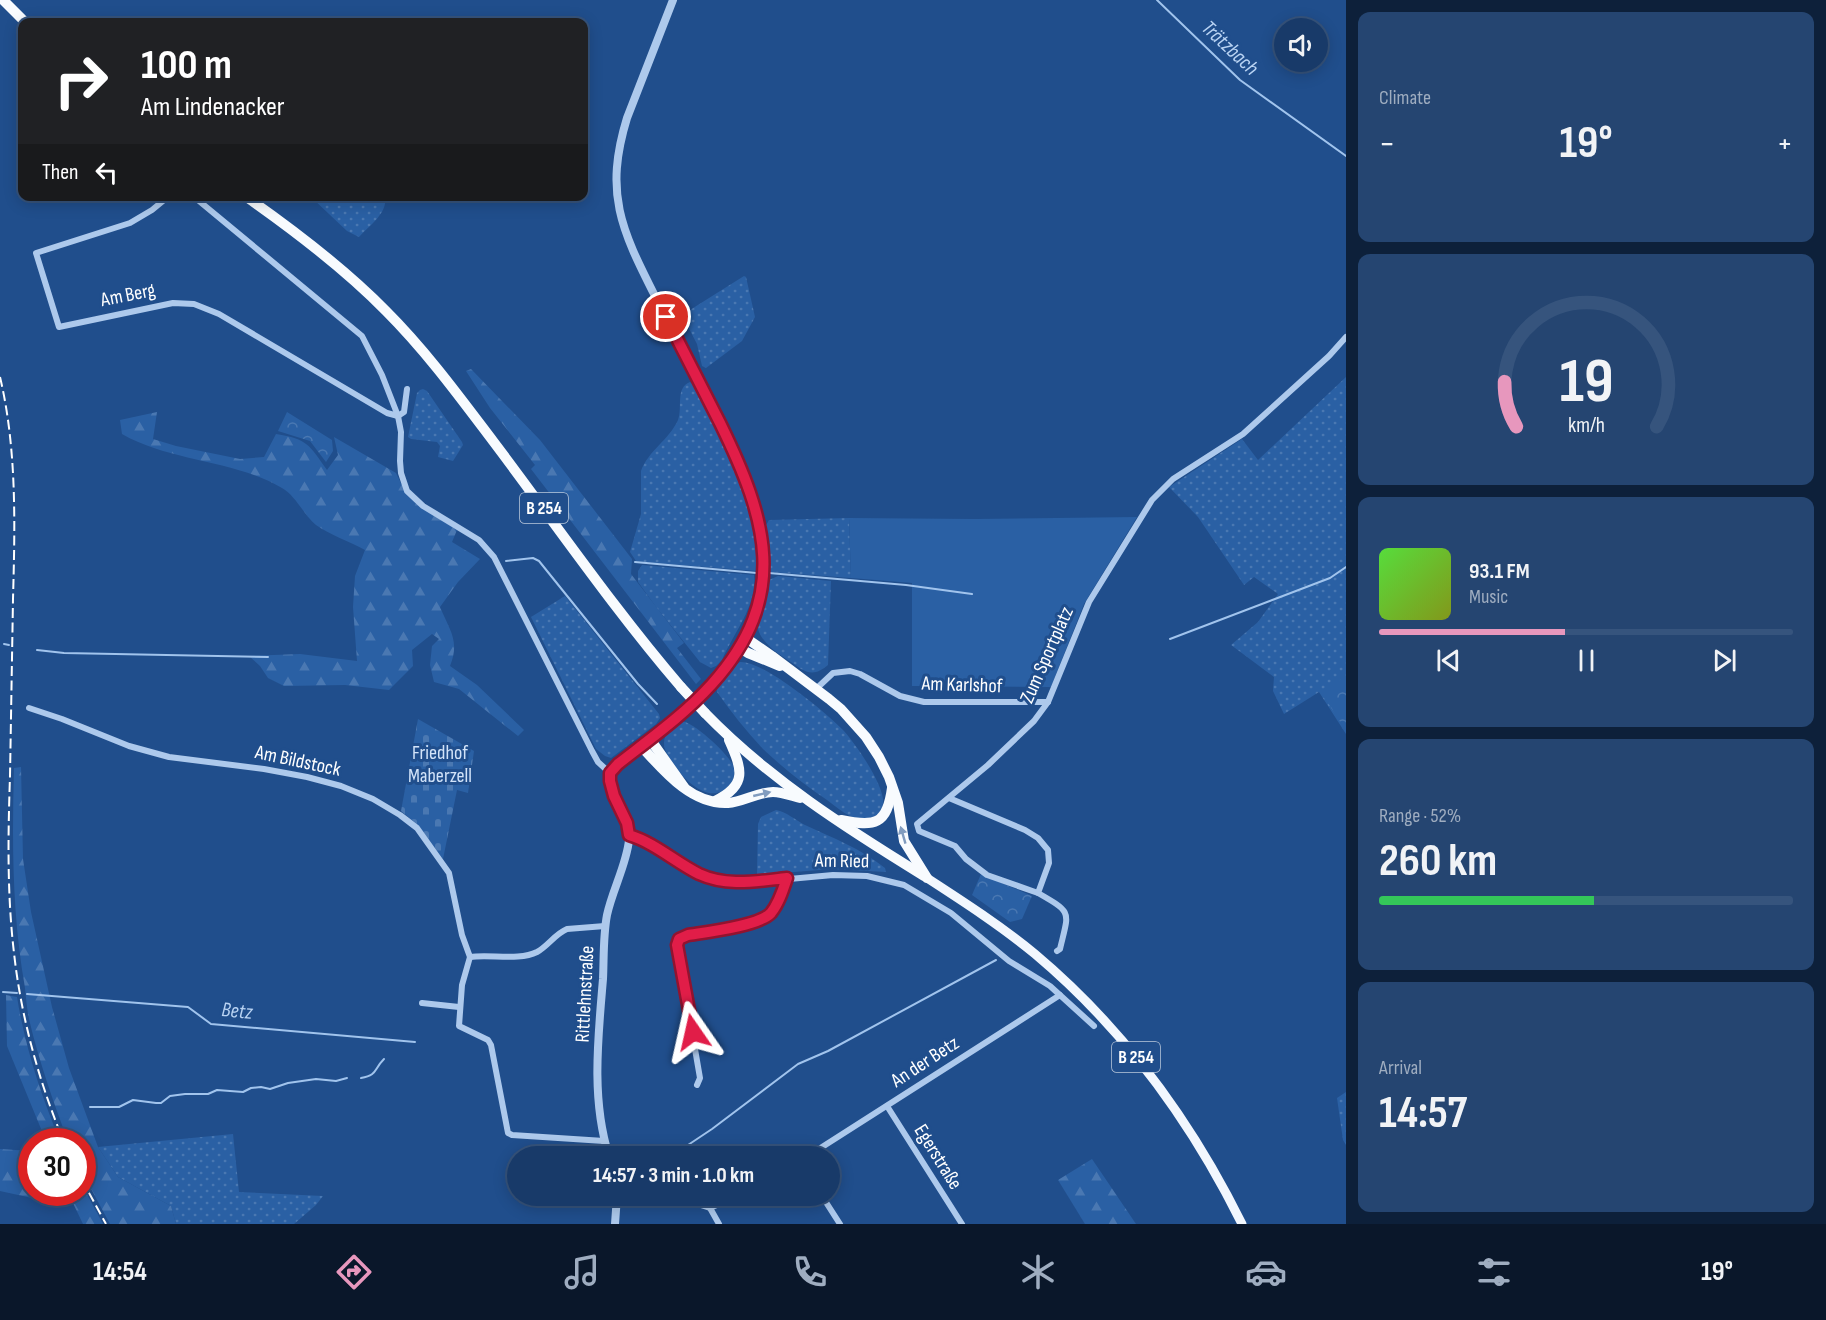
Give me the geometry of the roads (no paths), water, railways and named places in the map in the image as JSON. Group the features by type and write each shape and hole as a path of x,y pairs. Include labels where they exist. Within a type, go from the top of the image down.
{"highway":[{"path":"3,0 21,18"},
{"name":"B 254","path":"252,201 300,236 351,278 420,348 643,640 705,713 762,766 808,801 927,878"},
{"path":"746,638 841,709 866,737 885,768 898,802 904,841 927,878"},
{"path":"740,648 763,660 786,668"},
{"path":"715,801 730,793 739,779 740,766 727,735"},
{"path":"646,742 672,780 700,797 726,803 776,792 808,801"},
{"path":"834,819 864,824 877,821 889,808 892,788"}],"main road":[{"name":"B 254","path":"927,878 1035,954 1108,1024 1140,1061 1179,1115 1211,1166 1242,1224"}],"street":[{"path":"629,835 627,823 614,796 610,773 618,764 686,710 724,669 746,638 757,613 764,572 762,537 753,498 731,447 632,250 618,204 616,170 621,137 673,0"},
{"name":"Am Berg","path":"163,201 130,223 36,253 60,327 172,303 201,306 219,314 387,414 398,416"},
{"path":"199,201 362,336 382,375 398,416 401,432 401,473 407,491 423,506 479,540 494,557 592,751 604,769 610,773"},
{"name":"Zum Sportplatz","path":"1038,893 987,875 966,859 955,846 919,831 917,824 988,765 1034,721 1048,702 1089,602 1152,500 1173,480 1243,434 1346,338"},
{"path":"398,416 404,412 407,389"},
{"name":"Am Karlshof","path":"816,689 833,673 850,671 900,696 924,702 1048,702"},
{"name":"Am Bildstock","path":"29,708 129,746 169,757 308,777 341,786 373,799 417,828 449,873 462,935 470,957"},
{"path":"949,798 1025,830 1038,838 1048,850 1049,863 1038,893 1060,906 1065,912 1067,920 1060,949 1057,951"},
{"name":"Am Ried","path":"629,835 642,839 698,873 725,882 746,883 787,878 852,875 882,878 904,885 951,913 1009,961 1041,980 1060,995 1094,1026"},
{"name":"Rittlehnstraße","path":"606,1146 599,1115 598,1089 599,1016 605,926 614,888 627,851 629,835"},
{"path":"697,1085 700,1078 678,941 688,935 760,921 774,908 787,878"},
{"path":"604,1141 508,1133 491,1045 488,1040 459,1026 459,1007 462,982 470,957 527,955 537,951 567,929 605,926"},
{"name":"An der Betz","path":"824,1146 1060,995"},
{"path":"422,1003 459,1007"},
{"name":"Egerstraße","path":"887,1106 962,1224"},
{"path":"615,1224 616,1206"},
{"path":"704,1206 710,1208 714,1206"},
{"path":"828,1206 840,1224"},
{"path":"710,1208 719,1224"}],"waterway":[{"name":"Trätzbach","path":"1157,0 1240,80 1346,156"},
{"path":"506,561 533,558 539,561 638,684 657,704"},
{"path":"635,562 757,573"},
{"path":"1170,639 1330,578 1346,567"},
{"path":"769,573 906,585 972,594"},
{"path":"4,644 9,645"},
{"path":"37,650 64,653 268,657"},
{"path":"685,1146 712,1129 798,1064 828,1051 996,960"},
{"name":"Betz","path":"3,992 17,993"},
{"name":"Betz","path":"27,994 188,1007 211,1024 415,1042"},
{"path":"361,1078 373,1074 384,1059"},
{"path":"90,1107 119,1107 133,1100 161,1103 170,1096 208,1094 217,1090 243,1092 251,1088 270,1089 288,1083 316,1079 336,1081 347,1078"}],"railway":[{"path":"0,377 6,404 12,459 14,515 9,842 12,931 17,977 26,1025 39,1073 59,1128"},
{"path":"96,1206 106,1224"}],"park label":[{"name":"Friedhof Maberzell","path":"440,764"}]}
